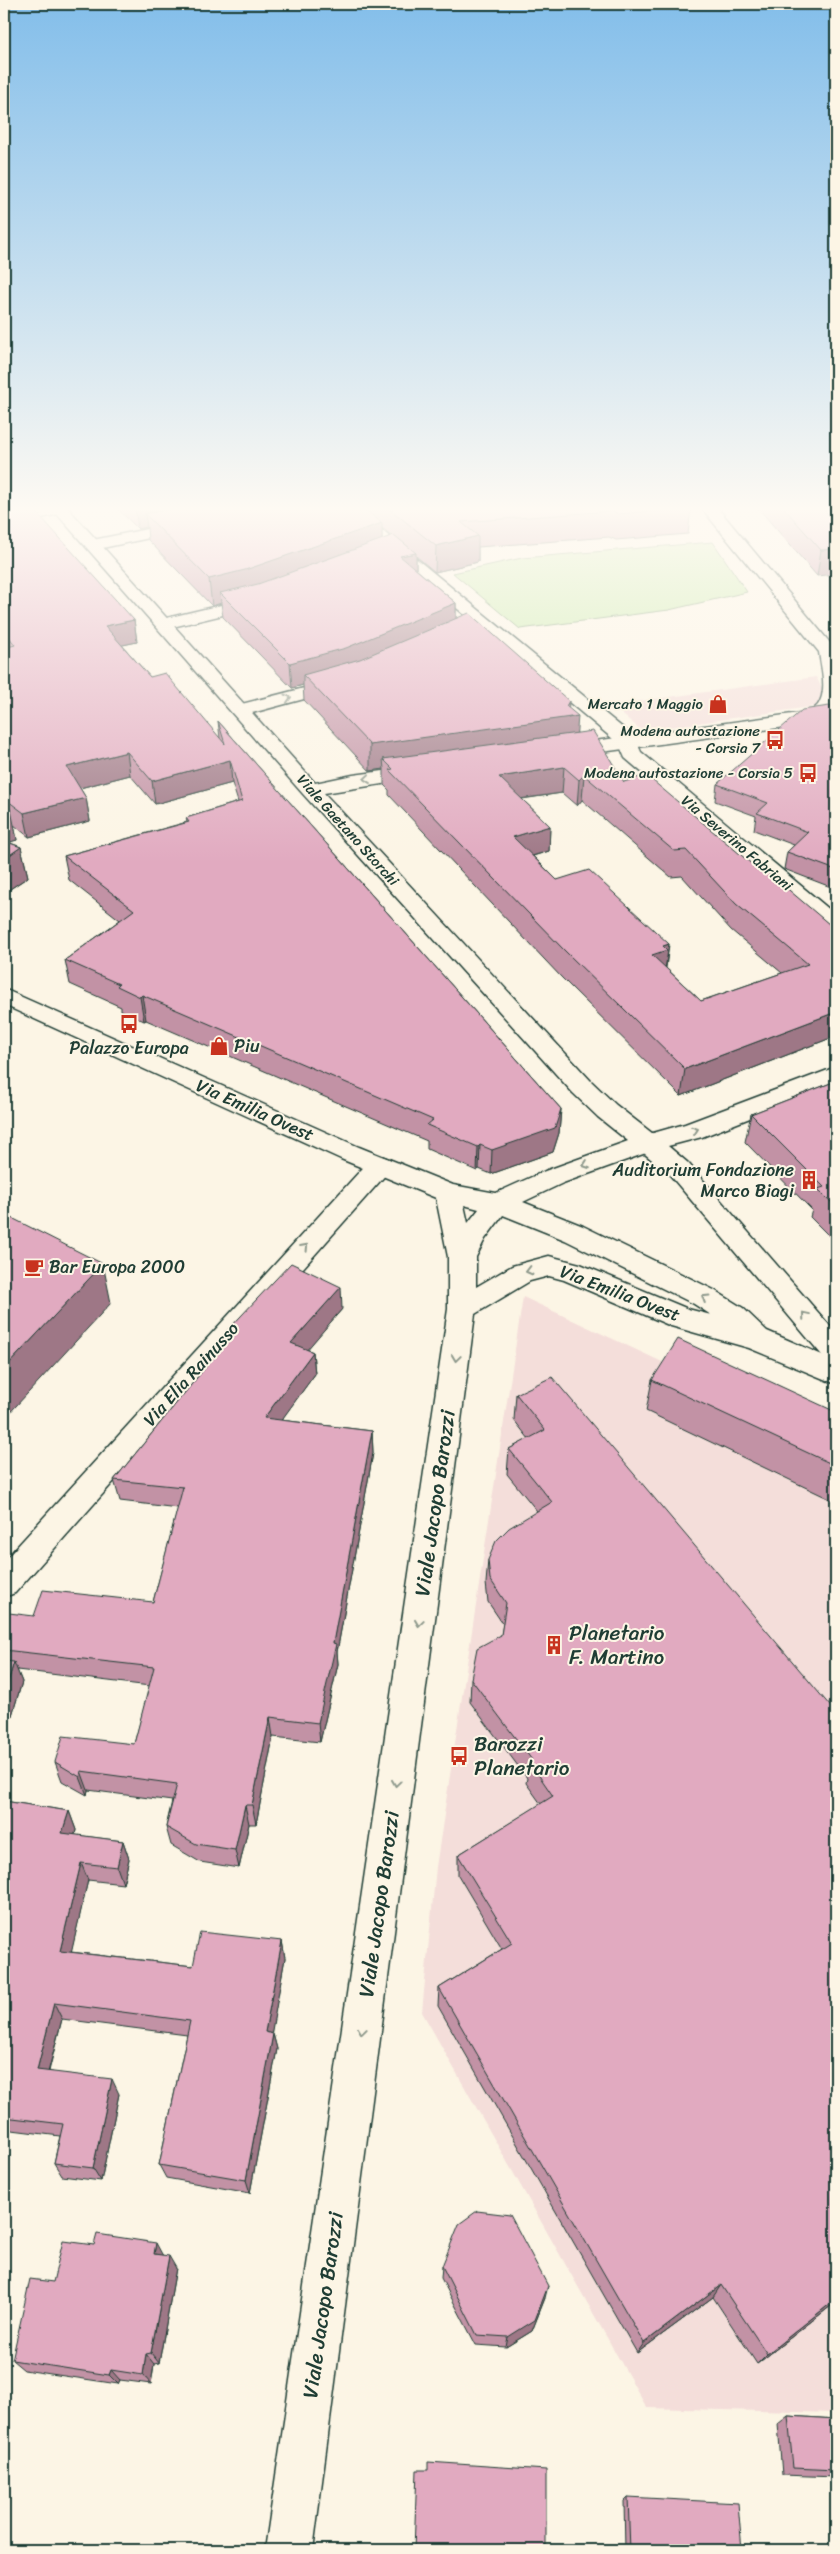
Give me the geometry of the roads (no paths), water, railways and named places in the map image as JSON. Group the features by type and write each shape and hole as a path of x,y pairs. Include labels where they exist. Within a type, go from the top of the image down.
{"street":[{"name":"Viale Gaetano Storchi","path":"165,625 310,790 582,1087 607,1112 680,1169 836,1352"},
{"path":"468,630 480,625"},
{"name":"Via Severino Fabriani","path":"488,625 628,742 632,754 836,926"},
{"path":"807,625 832,656 833,690 826,708 816,717"},
{"path":"241,710 354,679"},
{"path":"546,754 836,714"},
{"path":"310,790 353,781 436,770"},
{"name":"Via Emilia Ovest","path":"4,996 380,1166 448,1193 498,1203 574,1233 704,1297 733,1316 757,1339"},
{"path":"462,1257 475,1232 498,1203 554,1177 648,1143 692,1131 836,1075"},
{"name":"Via Elia Rainusso","path":"4,1583 380,1166"},
{"path":"448,1193 462,1257"},
{"name":"Viale Jacopo Barozzi","path":"289,2550 462,1309 462,1257"},
{"name":"Via Emilia Ovest","path":"462,1309 522,1273 549,1266 570,1271 681,1318 757,1339 836,1373"}],"place":[{"name":"Mercato 1 Maggio","path":"718,704"},
{"name":"Modena autostazione - Corsia 7","path":"775,740"},
{"name":"Modena autostazione - Corsia 5","path":"808,773"},
{"name":"Palazzo Europa","path":"129,1024"},
{"name":"Piu","path":"219,1046"},
{"name":"Auditorium Fondazione Marco Biagi","path":"809,1180"},
{"name":"Bar Europa 2000","path":"34,1267"},
{"name":"Planetario F. Martino","path":"554,1645"},
{"name":"Barozzi Planetario","path":"459,1756"}]}
